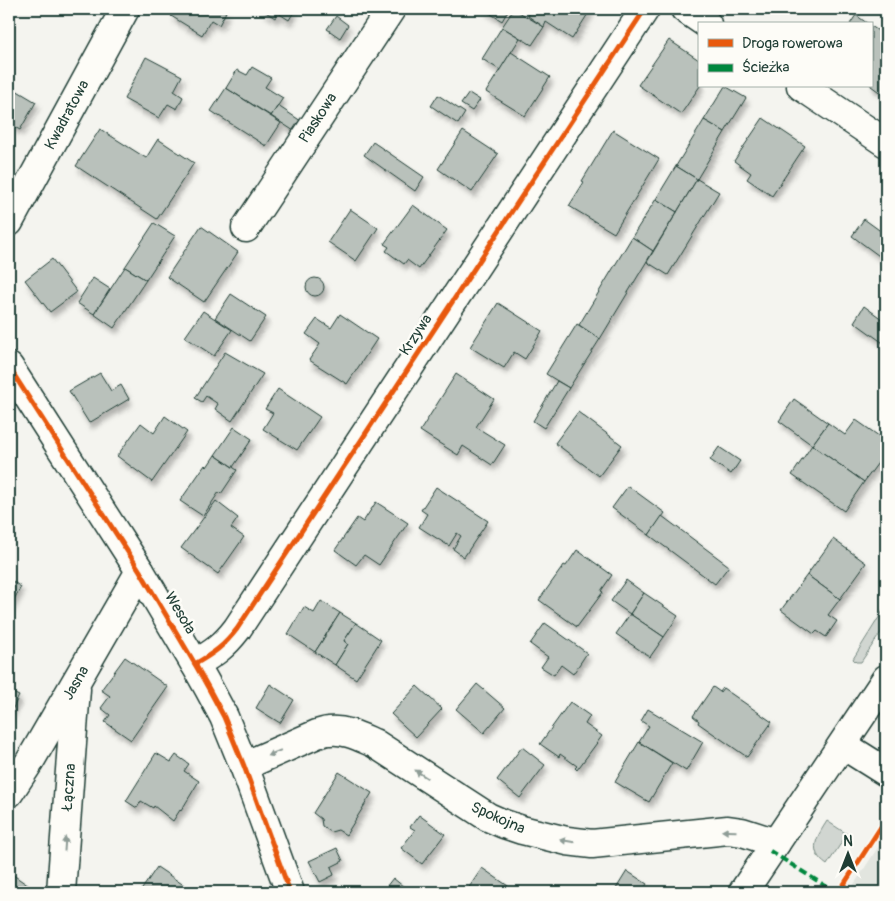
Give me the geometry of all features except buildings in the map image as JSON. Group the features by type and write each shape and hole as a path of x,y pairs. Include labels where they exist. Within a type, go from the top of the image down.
{"street":[{"name":"Kwadratowa","path":"9,222 125,9"},
{"name":"Piaskowa","path":"246,228 391,9"},
{"name":"Krzywa","path":"195,664 216,652 237,629 645,9"},
{"path":"685,9 704,22"},
{"path":"804,88 886,143"},
{"name":"Wesoła","path":"9,367 140,571 224,717 290,892"},
{"name":"Jasna","path":"9,793 30,761 140,571"},
{"path":"743,892 886,679"},
{"name":"Łączna","path":"61,892 76,682"},
{"name":"Spokojna","path":"244,766 317,734 329,731 341,732 353,734 374,743 488,817 504,824 567,842 592,844 728,830 742,832 776,843"},
{"path":"843,745 886,772"}],"shaded area":[{"path":"886,606 886,625 861,662 856,662 853,659"},
{"path":"827,821 847,834 827,865 817,854 816,844 817,838"},
{"path":"886,835 886,892 849,892"}],"marked path":[{"path":"770,851 835,892"}],"cycle path":[{"path":"195,664 218,649 237,629 645,9"},
{"path":"9,367 140,571 224,717 290,892"},
{"path":"839,892 886,819"}]}
